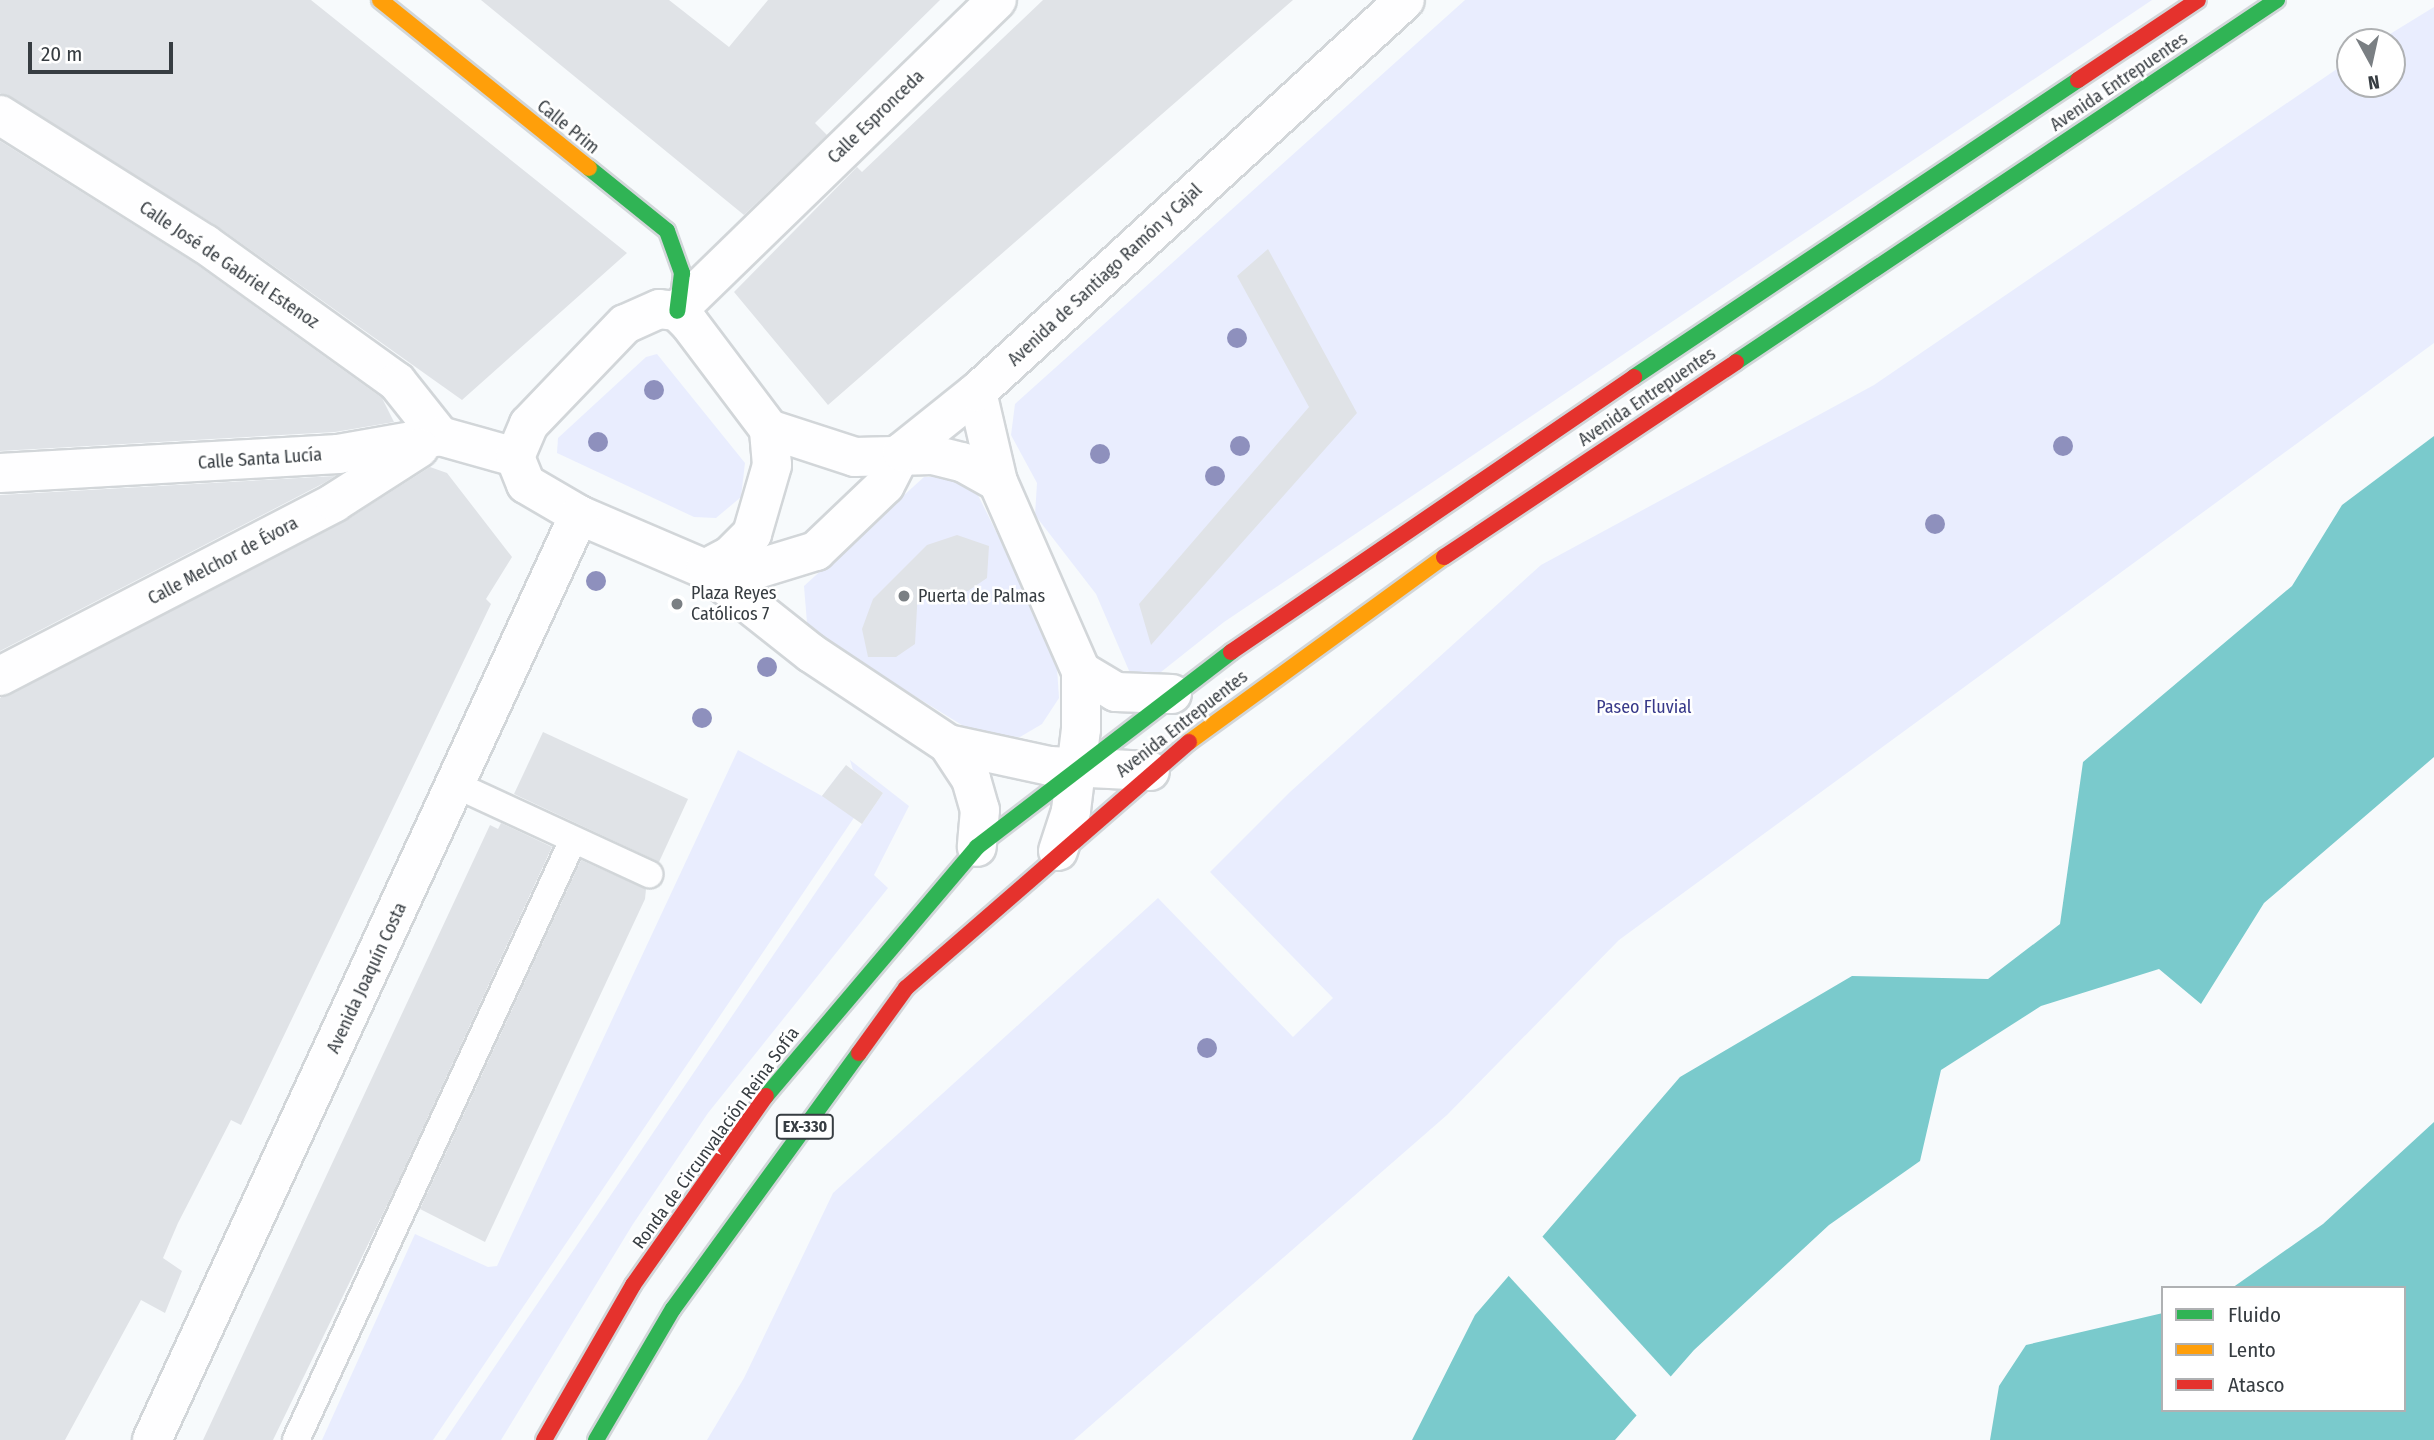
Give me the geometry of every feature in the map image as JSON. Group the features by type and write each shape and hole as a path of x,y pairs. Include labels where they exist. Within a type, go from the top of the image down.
{"main road":[{"name":"Calle Prim","path":"380,0 667,231"},
{"name":"Avenida Entrepuentes","path":"1076,769 1172,694 1372,551 2198,0"},
{"name":"Avenida Entrepuentes","path":"1058,852 1150,771 1397,588 2277,0"},
{"path":"667,231 682,273 677,311"},
{"name":"EX-330","path":"977,847 1076,769"},
{"name":"Ronda de Circunvalación Reina Sofía","path":"544,1440 634,1285 789,1065 977,847"},
{"name":"EX-330","path":"596,1440 673,1309 906,988 1058,852"}],"street":[{"name":"Calle Espronceda","path":"677,311 997,0"},
{"name":"Avenida de Santiago Ramón y Cajal","path":"902,452 977,392 1405,0"},
{"name":"Calle José de Gabriel Estenoz","path":"0,115 205,244 397,382 440,436"},
{"name":"Calle Espronceda","path":"667,231 686,247 707,251 755,234"},
{"path":"705,569 732,555 752,534 772,465 769,429 677,311 642,313 625,324 529,424 515,457 526,484 579,515 705,569 811,653 948,744 1076,769 1150,771"},
{"path":"977,392 998,482 1081,671 1076,769 1058,852"},
{"path":"769,429 855,457 902,452 962,463 998,482"},
{"name":"Calle Santa Lucía","path":"0,474 338,454 440,436 515,457"},
{"name":"Calle Melchor de Évora","path":"0,676 350,491 440,436"},
{"path":"705,569 757,569 816,551 885,485 902,452"},
{"name":"Avenida Joaquín Costa","path":"152,1440 579,515"},
{"path":"1081,671 1116,692 1172,694"},
{"path":"948,744 971,779 980,810 977,847"}],"lane":[{"path":"338,454 355,472 350,491"},
{"path":"456,785 649,874"},
{"path":"296,1440 573,840"}],"green space":[{"path":"1465,0 2152,0 1224,622 1161,672 1150,677 1130,673 1096,594 1035,515 1037,483 1011,435 1015,404"},
{"name":"Paseo Fluvial","path":"2434,7 2434,343 1619,940 1447,1115 1074,1440 707,1440 744,1378 833,1193 1158,898 1293,1037 1333,998 1210,872 1290,792 1541,565 1874,385 2336,70 2336,98 2406,98 2406,28 2400,28"},
{"path":"657,354 745,463 741,497 716,518 694,517 557,453 558,438 646,357"},
{"path":"924,477 959,477 976,491 1056,653 1059,698 1042,724 1020,737 978,735 819,637 807,623 804,586"},
{"path":"738,750 822,796 841,771 870,794 433,1440 322,1440 415,1234 488,1267 497,1266"},
{"path":"850,760 909,806 874,875 888,888 708,1113 633,1224 501,1440 445,1440 883,793 853,770"}],"water":[{"path":"2434,436 2434,757 2264,903 2201,1004 2159,969 2041,1006 1941,1070 1920,1161 1829,1225 1694,1350 1615,1440 1412,1440 1475,1315 1680,1077 1852,976 1988,979 2060,924 2083,762 2292,586 2342,505"},
{"path":"2434,1122 2434,1440 1990,1440 1999,1386 2026,1345 2161,1313 2161,1412 2406,1412 2406,1286 2235,1286 2323,1224"}],"pier":[{"path":"1540,1234 1673,1379 1639,1418 1506,1273"}],"building":[{"path":"0,0 311,0 627,253 462,400 217,226 0,93"},
{"path":"481,0 669,0 729,47 768,0 940,0 815,123 827,135 744,215"},
{"path":"1043,0 1293,0 828,405 734,292 857,167 862,172"},
{"path":"0,141 193,262 382,398 394,422 335,432 0,451"},
{"path":"1268,249 1357,413 1151,645 1139,604 1309,407 1237,276"},
{"path":"430,467 447,473 512,557 486,599 491,604 241,1125 231,1120 178,1223 163,1258 182,1271 165,1313 141,1300 65,1440 0,1440 0,698 345,521"},
{"path":"335,476 324,483 0,651 0,495"},
{"name":"Puerta de Palmas","path":"957,535 989,546 987,578 968,591 918,590 915,644 896,657 868,657 862,629 873,599 927,545"},
{"path":"543,732 688,799 659,862 514,794"},
{"path":"846,765 883,793 862,824 822,796"},
{"path":"501,823 552,847 392,1195 273,1440 203,1440 490,825 498,829"},
{"path":"581,860 646,889 645,899 485,1242 420,1209"}],"traffic: fast":[{"path":"1736,362 2277,0"},
{"path":"1634,377 2078,80"},
{"path":"589,168 667,231 682,273 677,311"},
{"path":"766,1096 977,847 1231,652"},
{"path":"596,1440 673,1309 859,1053"}],"traffic: slow":[{"path":"380,0 589,168"},
{"path":"1189,742 1444,557"}],"traffic: jam":[{"path":"2078,80 2198,0"},
{"path":"1444,557 1736,362"},
{"path":"1231,652 1634,377"},
{"path":"859,1053 906,988 1189,742"},
{"path":"544,1440 633,1285 766,1096"}],"place":[{"name":"Puerta de Palmas","path":"904,596"},
{"name":"Plaza Reyes Católicos 7","path":"677,604"}]}
